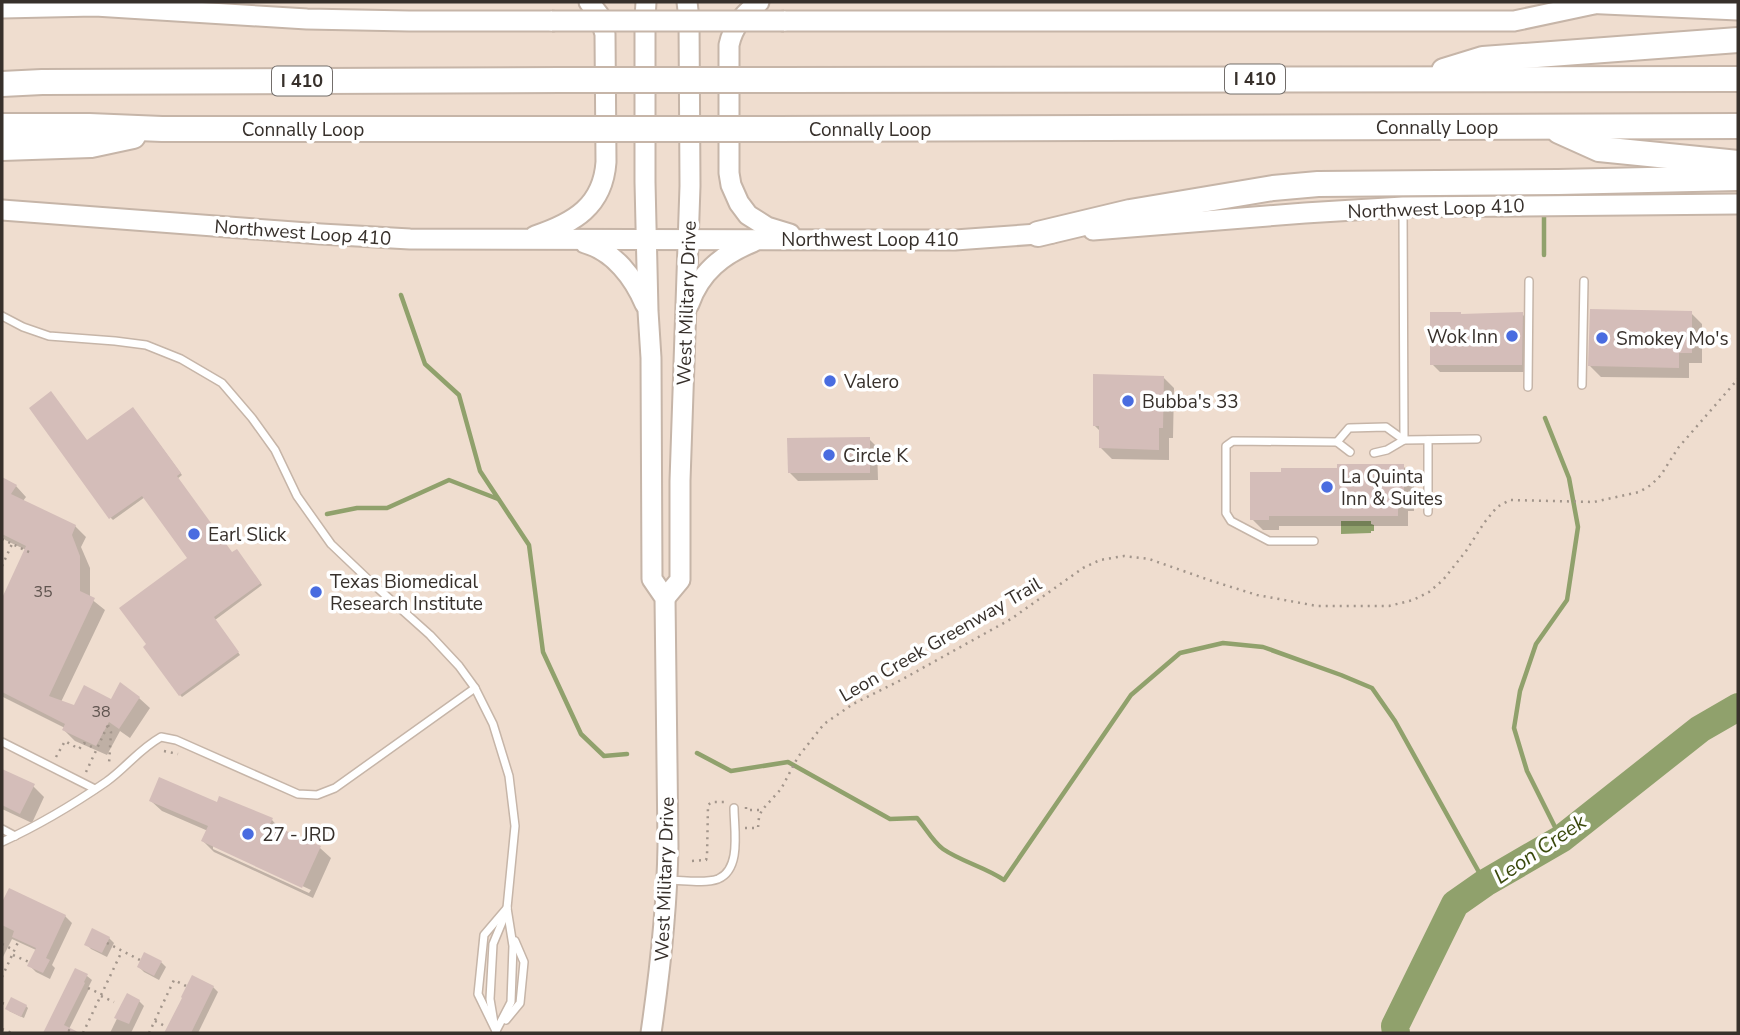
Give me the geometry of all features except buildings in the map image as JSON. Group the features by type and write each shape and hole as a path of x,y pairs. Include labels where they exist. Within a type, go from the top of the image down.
{"highway":[{"path":"1420,79 1483,59 1738,40"},
{"path":"2,75 42,82"},
{"name":"I 410","path":"2,84 561,80 1738,79"},
{"name":"Connally Loop","path":"2,126 162,129 1738,127"},
{"path":"1548,127 1599,149 1738,163"},
{"path":"2,148 91,145 162,129"},
{"path":"1038,234 1129,212 1273,188 1318,184 1738,178"}],"main road":[{"path":"520,240 548,231 579,215 596,198 603,182 606,162 605,34 599,15 589,2"},
{"name":"West Military Drive","path":"646,2 646,239 651,358 652,579 665,598 668,880 651,1033"},
{"name":"West Military Drive","path":"665,598 680,580 680,481 689,239 687,2"},
{"path":"759,2 737,24 730,38 731,185 738,203 753,219 805,239"},
{"path":"1556,2 1706,6 1738,10"},
{"path":"2,8 95,6 307,19 409,21 1514,21 1594,4"},
{"name":"Northwest Loop 410","path":"2,209 411,239 955,240 1403,207 1738,204"},
{"path":"574,240 599,248 620,265 642,296 648,312"},
{"path":"686,322 692,295 708,270 724,257 761,240"}],"lane":[{"path":"1403,207 1404,440"},
{"path":"1528,387 1529,281"},
{"path":"1582,385 1584,281"},
{"path":"2,316 49,336 146,345 181,359 222,383 275,450 297,496 331,544 430,635 475,688 493,724 509,776 515,825 507,908 511,932 524,962 520,1003 496,1032"},
{"path":"1337,442 1349,428 1386,427 1404,440"},
{"path":"1374,453 1387,450 1404,440 1477,439"},
{"path":"1428,440 1428,512"},
{"path":"1314,541 1269,541 1231,521 1226,513 1226,446 1233,441 1337,442 1350,453"},
{"path":"2,842 95,789 146,746 161,737 176,740 298,794 317,795 335,788 475,688"},
{"path":"2,742 95,789"},
{"path":"668,880 718,879 730,870 734,858 734,805"},
{"path":"2,829 15,836"},
{"path":"496,1032 490,999 493,944 507,908"},
{"path":"496,1032 478,994 484,934 507,908"}],"path":[{"name":"Leon Creek Greenway Trail","path":"734,828 758,828 762,810 784,784 798,757 824,724 853,704 1011,619 1083,568 1100,560 1124,556 1149,559 1257,595 1317,606 1389,606 1413,600 1429,592 1443,580 1484,523 1497,508 1510,500 1594,502 1639,492 1651,485 1661,475 1678,448 1738,379"},
{"path":"2,539 33,554"},
{"path":"2,566 12,544"},
{"path":"81,782 108,724 111,732 109,764"},
{"path":"52,767 65,741 79,749 84,743 96,749"},
{"path":"159,749 177,754"},
{"path":"692,861 706,860 707,857 708,805 712,802 734,805"},
{"path":"746,804 747,810 762,810"},
{"path":"2,977 19,940"},
{"path":"107,943 141,960"},
{"path":"2,944 29,962"},
{"path":"83,1033 122,951"},
{"path":"149,1033 174,980 186,986"},
{"path":"88,988 114,1002"},
{"path":"2,1003 7,1005"},
{"path":"155,1021 167,1027"},
{"path":"2,1028 12,1033"},
{"path":"68,1030 75,1033"}],"shaded area":[{"path":"1341,521 1371,521 1374,531 1341,534"}],"waterway":[{"path":"1544,213 1544,255"},
{"path":"401,295 425,364 459,395 480,471 529,545 543,652 581,734 604,756 627,754"},
{"path":"1545,418 1569,478 1578,527 1567,600 1536,644 1520,691 1514,728 1527,771 1561,839"},
{"path":"327,514 357,508 387,508 449,480 498,499"},
{"path":"697,753 731,771 788,762 890,819 917,818 943,849 1004,880 1131,695 1180,653 1223,643 1263,647 1372,688 1395,721 1485,883"},
{"name":"Leon Creek","path":"1396,1033 1395,1026 1455,904 1485,883 1561,839 1700,729 1738,707"}],"place":[{"name":"Wok Inn","path":"1512,336"},
{"name":"Smokey Mo's","path":"1602,338"},
{"name":"Valero","path":"830,381"},
{"name":"Bubba's 33","path":"1128,401"},
{"name":"Circle K","path":"829,455"},
{"name":"La Quinta Inn & Suites","path":"1327,487"},
{"name":"Earl Slick","path":"194,534"},
{"name":"Texas Biomedical Research Institute","path":"316,592"},
{"name":"27 - JRD","path":"248,834"}]}
